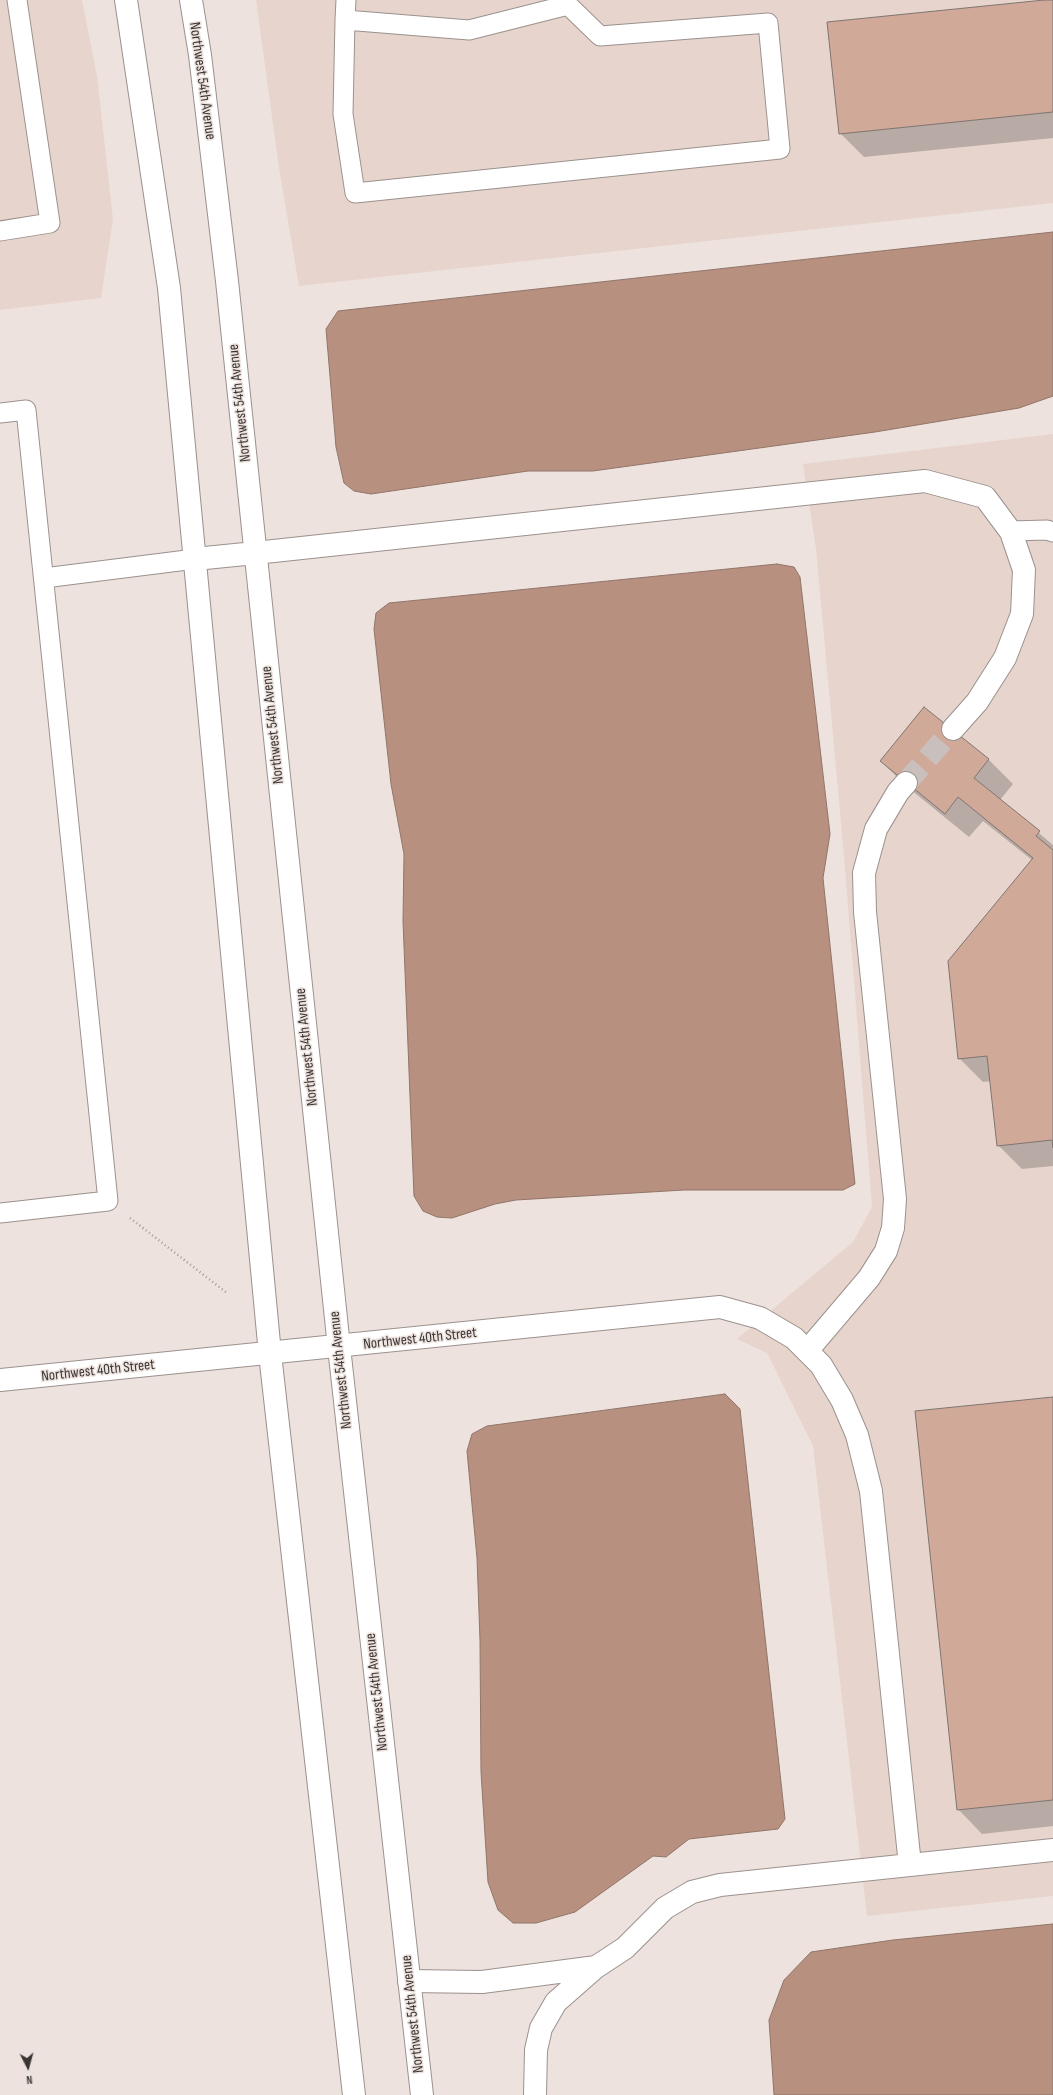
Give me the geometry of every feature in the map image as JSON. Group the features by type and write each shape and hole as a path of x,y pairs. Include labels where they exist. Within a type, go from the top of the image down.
{"street":[{"path":"126,0 169,288 270,1354 354,2095"},
{"name":"Northwest 54th Avenue","path":"191,0 200,55 224,258 339,1347 422,2095"},
{"path":"195,559 925,481 985,497 1010,531 1024,570 1022,614 1005,658 977,702 953,729"},
{"path":"906,783 898,792 876,829 864,873 865,912 895,1199 893,1228 886,1251 869,1278 807,1351 821,1365 842,1400 858,1435 871,1491 910,1865"},
{"name":"Northwest 40th Street","path":"0,1380 270,1354 720,1307 760,1318 794,1338 807,1351"},
{"path":"535,2095 536,2050 541,2028 556,2002 596,1967 625,1948 665,1908 692,1892 720,1885 1053,1850"},
{"path":"409,1981 482,1982 596,1967"}],"lane":[{"path":"0,231 50,223 17,0"},
{"path":"345,20 469,30 568,2 600,36 768,23 780,149 355,193 343,114 345,20 346,0"},
{"path":"0,413 26,410 108,1201 0,1212"},
{"path":"1010,531 1047,530 1053,532"},
{"path":"44,578 195,559"}],"path":[{"path":"108,1201 228,1293"}],"shaded area":[{"path":"0,0 82,0 97,76 113,219 101,298 0,310"},
{"path":"256,0 1053,0 1053,203 299,286 279,168"},
{"path":"1053,232 1053,396 1019,408 875,432 593,471 528,471 371,494 354,491 344,483 336,447 326,329 338,311"},
{"path":"1053,434 1053,1896 867,1916 813,1446 767,1353 737,1339 853,1242 872,1207 844,856 816,549 803,464"},
{"path":"777,564 794,567 800,577 830,834 823,878 855,1184 843,1190 684,1190 516,1200 495,1204 452,1218 437,1217 423,1211 414,1196 403,921 404,854 391,784 374,629 376,613 389,603"},
{"path":"725,1394 740,1409 785,1819 778,1829 689,1839 666,1857 653,1856 575,1912 536,1923 513,1923 498,1910 488,1882 481,1772 480,1640 477,1558 467,1451 472,1434 487,1426"},
{"path":"1053,1924 1053,2095 774,2095 769,2020 784,1980 811,1952 893,1940"}],"building":[{"path":"1053,0 1053,112 839,134 827,22"},
{"path":"924,707 989,759 974,778 1040,831 1036,836 1053,850 1053,1148 1052,1140 997,1146 987,1056 958,1059 948,961 1033,858 958,797 945,814 880,761"},
{"path":"1053,1397 1053,1800 957,1810 915,1411"}],"tunnel":[{"path":"906,783 953,729"}]}
